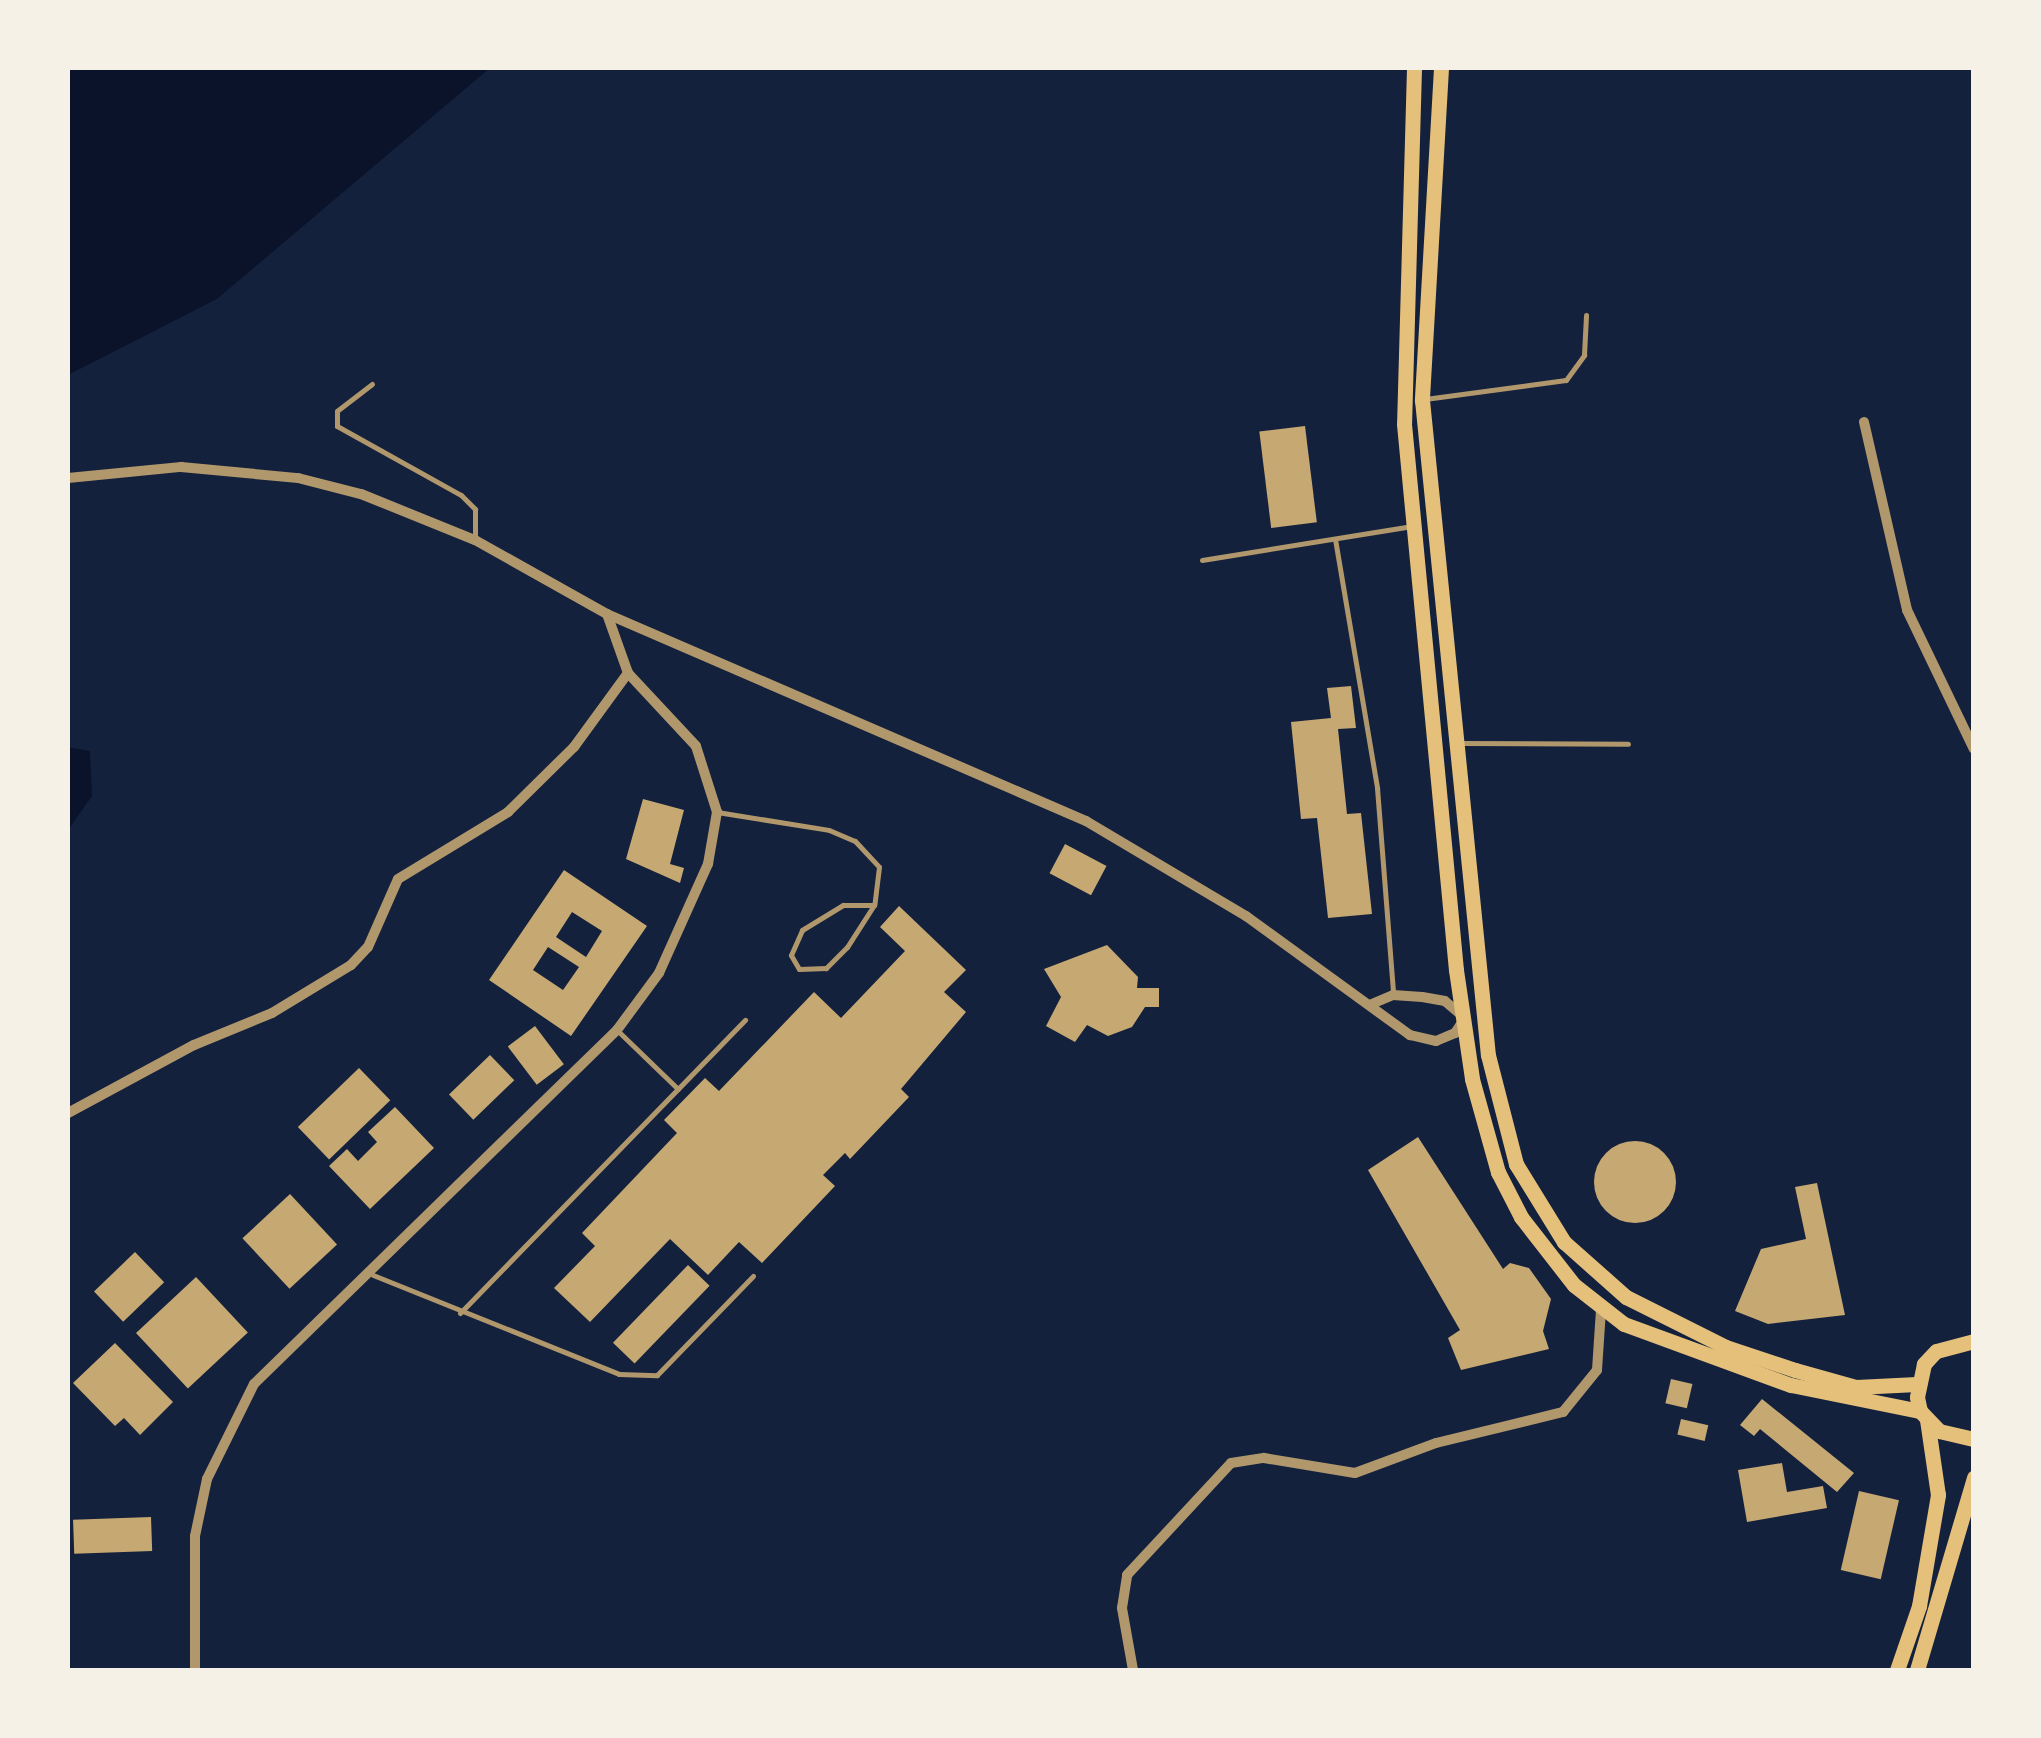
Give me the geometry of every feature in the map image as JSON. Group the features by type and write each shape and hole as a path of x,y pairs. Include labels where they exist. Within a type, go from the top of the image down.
{"main road":[{"path":"1412,68 1403,382 1464,1018 1478,1110 1498,1172 1548,1254 1601,1310 1670,1344 1773,1380 1923,1416 1954,1438 1974,1438"},
{"path":"1441,68 1422,400 1454,743 1495,1099 1516,1164 1541,1210 1590,1269 1679,1325 1856,1386 1917,1384"},
{"path":"1438,93 1449,68"},
{"path":"1897,1670 1919,1606 1938,1495 1917,1384 1936,1351 1972,1338"},
{"path":"1917,1670 1974,1478"}],"street":[{"path":"1864,422 1907,610 1974,749"},
{"path":"68,478 181,467 298,478 361,494 475,540 608,614 1086,822 1246,916 1372,1004 1385,1020 1436,1041 1455,1034 1464,1018 1445,1001 1393,995 1372,1004"},
{"path":"194,1670 194,1536 228,1426 254,1384 373,1275 617,1030 659,973 708,864 718,812 696,746 628,673 608,614"},
{"path":"68,1113 194,1045 272,1013 351,965 368,947 398,879 508,812 574,747 628,673"},
{"path":"1133,1670 1122,1608 1127,1575 1231,1464 1264,1458 1355,1472 1436,1443 1563,1412 1597,1370 1601,1310"}],"lane":[{"path":"1422,400 1566,380 1584,355 1586,315"},
{"path":"372,384 337,411 337,426 461,494 475,509 475,540"},
{"path":"1202,560 1415,526"},
{"path":"1335,539 1377,788 1393,995"},
{"path":"1454,743 1628,744"},
{"path":"718,812 855,840 879,867 874,905 826,968 792,962 802,930 827,912 874,905"},
{"path":"460,1313 745,1020"},
{"path":"617,1030 678,1089"},
{"path":"373,1275 620,1374 658,1375 753,1276"}],"water":[{"path":"68,68 490,68 217,299 68,375"},
{"path":"68,747 90,751 92,796 68,830"}],"building":[{"path":"1305,426 1317,522 1271,528 1259,432"},
{"path":"1351,686 1356,728 1338,729 1347,814 1361,813 1372,914 1328,918 1317,818 1301,819 1291,722 1331,718 1327,688"},
{"path":"643,799 684,810 670,864 684,868 680,883 626,859"},
{"path":"1065,844 1106,866 1091,895 1050,873"},
{"path":"564,870 647,926 571,1036 489,980","holes":["572,912 602,931 586,957 556,937","548,947 579,967 563,990 533,970"]},
{"path":"899,906 966,970 944,992 966,1012 901,1089 909,1097 850,1159 845,1153 823,1175 835,1186 762,1263 739,1242 708,1275 670,1239 590,1322 554,1288 595,1246 582,1233 677,1133 664,1120 705,1078 719,1091 814,992 841,1018 905,951 880,927"},
{"path":"1107,945 1138,977 1137,988 1159,988 1159,1007 1145,1007 1132,1027 1108,1036 1087,1025 1075,1042 1046,1026 1061,997 1044,969"},
{"path":"535,1026 564,1064 537,1085 508,1046"},
{"path":"490,1055 514,1080 473,1120 449,1095"},
{"path":"359,1068 390,1100 329,1159 298,1127"},
{"path":"395,1107 434,1148 370,1209 329,1166 347,1149 358,1161 377,1142 368,1132"},
{"path":"1418,1137 1503,1269 1510,1263 1529,1268 1551,1299 1543,1331 1549,1349 1461,1370 1448,1338 1460,1330 1368,1170"},
{"path":"1635,1141 1664,1153 1676,1182 1664,1211 1635,1223 1606,1211 1594,1182 1606,1153"},
{"path":"1817,1183 1845,1315 1768,1324 1735,1311 1761,1249 1806,1239 1795,1187"},
{"path":"290,1194 337,1244 290,1289 242,1238"},
{"path":"135,1252 164,1282 123,1322 94,1292"},
{"path":"688,1265 710,1286 635,1364 613,1343"},
{"path":"196,1277 248,1333 188,1389 136,1333"},
{"path":"115,1343 173,1402 140,1435 124,1418 115,1426 73,1383"},
{"path":"1671,1379 1692,1384 1687,1408 1665,1403"},
{"path":"1762,1399 1854,1473 1837,1492 1760,1429 1754,1436 1740,1425"},
{"path":"1681,1419 1708,1425 1705,1441 1677,1435"},
{"path":"1782,1463 1787,1492 1823,1486 1827,1508 1747,1522 1738,1470"},
{"path":"1859,1491 1899,1500 1881,1579 1841,1570"},
{"path":"151,1517 152,1551 74,1554 73,1520"}]}
